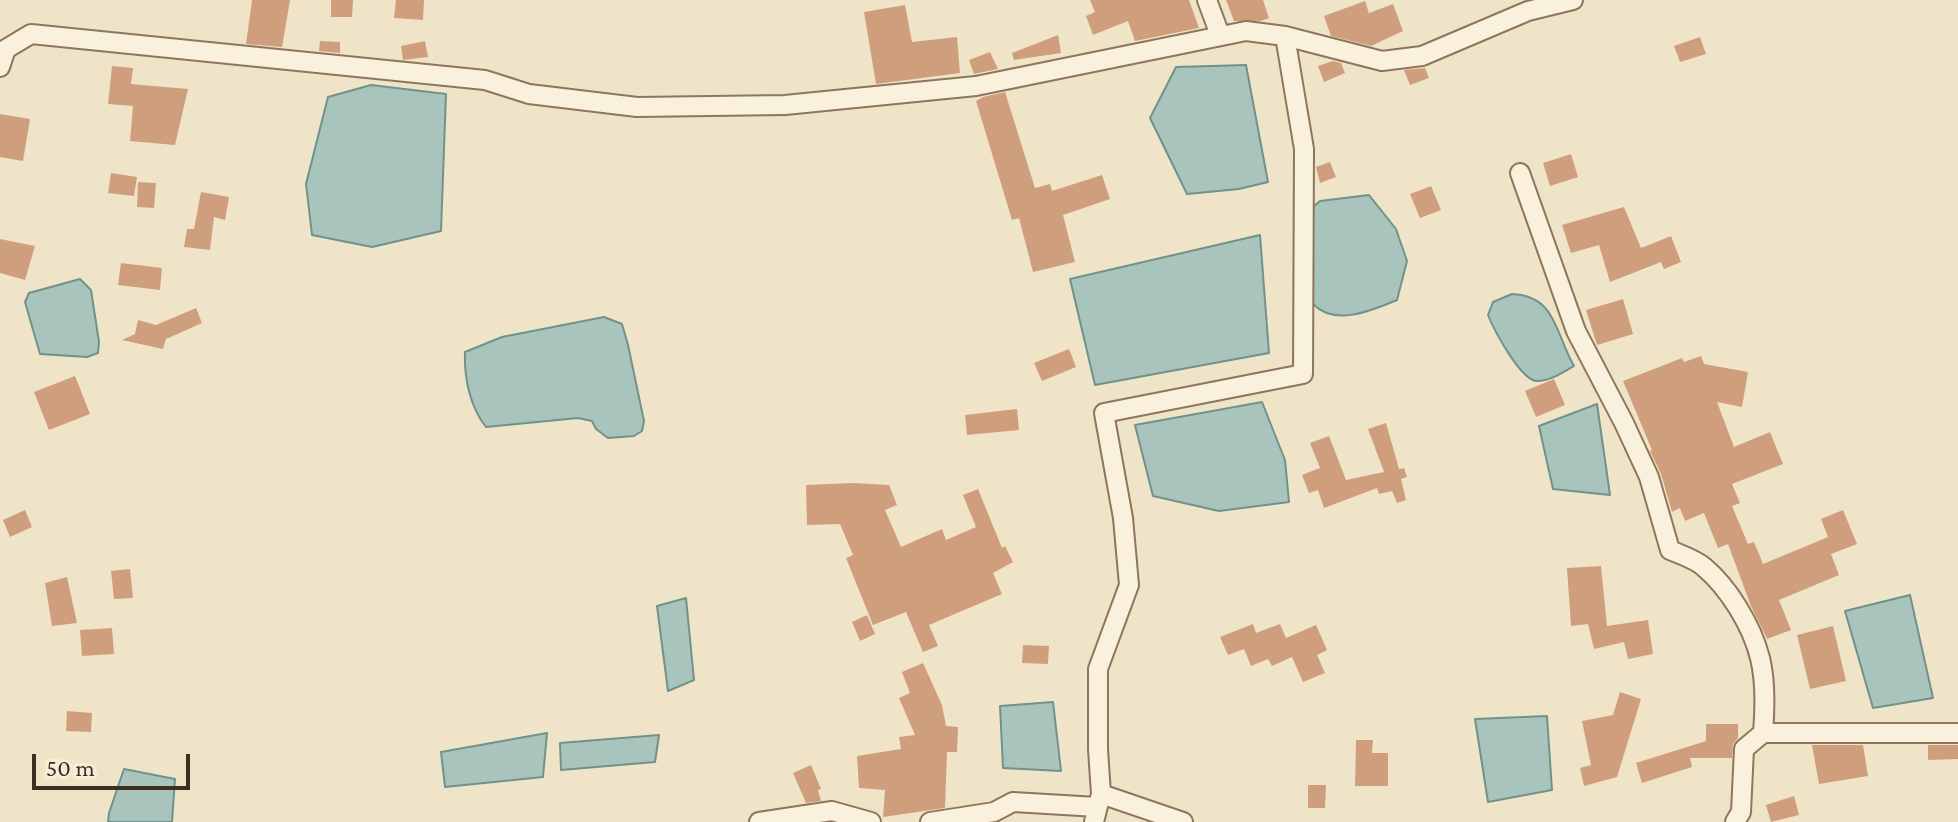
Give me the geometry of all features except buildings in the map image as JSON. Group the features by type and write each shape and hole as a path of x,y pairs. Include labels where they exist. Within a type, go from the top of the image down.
{"street":[{"path":"1207,0 1220,35"},
{"path":"0,67 6,49 31,34 485,80 529,94 637,107 785,105 976,86 1246,31 1285,36 1382,61 1422,56 1528,11 1573,0"},
{"path":"1097,808 1098,669 1129,585 1123,518 1104,413 1303,374 1304,149 1285,36"},
{"path":"1520,173 1576,331 1649,477 1670,550 1703,566 1731,598 1752,636 1760,659 1765,705 1763,733"},
{"path":"1735,822 1741,812 1744,749 1763,733 1958,733"},
{"path":"930,822 994,812 1013,802 1097,808 1183,822"},
{"path":"759,822 832,811 871,822"}],"water":[{"path":"1246,65 1268,182 1239,189 1187,194 1150,118 1176,67"},
{"path":"371,85 446,94 441,231 372,247 312,235 306,184 328,97"},
{"path":"1369,195 1396,229 1407,261 1397,300 1354,314 1322,311 1313,304 1305,214 1320,201"},
{"path":"1260,235 1269,353 1095,385 1070,279"},
{"path":"80,279 91,290 98,353 87,357 40,354 25,302 29,293"},
{"path":"1512,294 1527,296 1546,309 1574,366 1542,381 1531,379 1523,373 1488,315 1493,302"},
{"path":"604,317 622,324 644,421 642,431 634,436 608,438 596,429 592,421 578,418 486,427 469,392 465,352 502,337"},
{"path":"1262,402 1285,460 1289,502 1219,511 1153,496 1135,425"},
{"path":"1597,404 1610,495 1553,489 1539,426"},
{"path":"1910,595 1933,698 1873,708 1845,611"},
{"path":"686,598 694,680 668,691 657,606"},
{"path":"1053,702 1061,771 1003,768 1000,706"},
{"path":"1547,716 1552,790 1488,802 1475,719"},
{"path":"547,733 543,777 445,787 441,752"},
{"path":"659,735 655,762 561,770 560,743"},
{"path":"124,769 175,779 172,822 108,822"}]}
